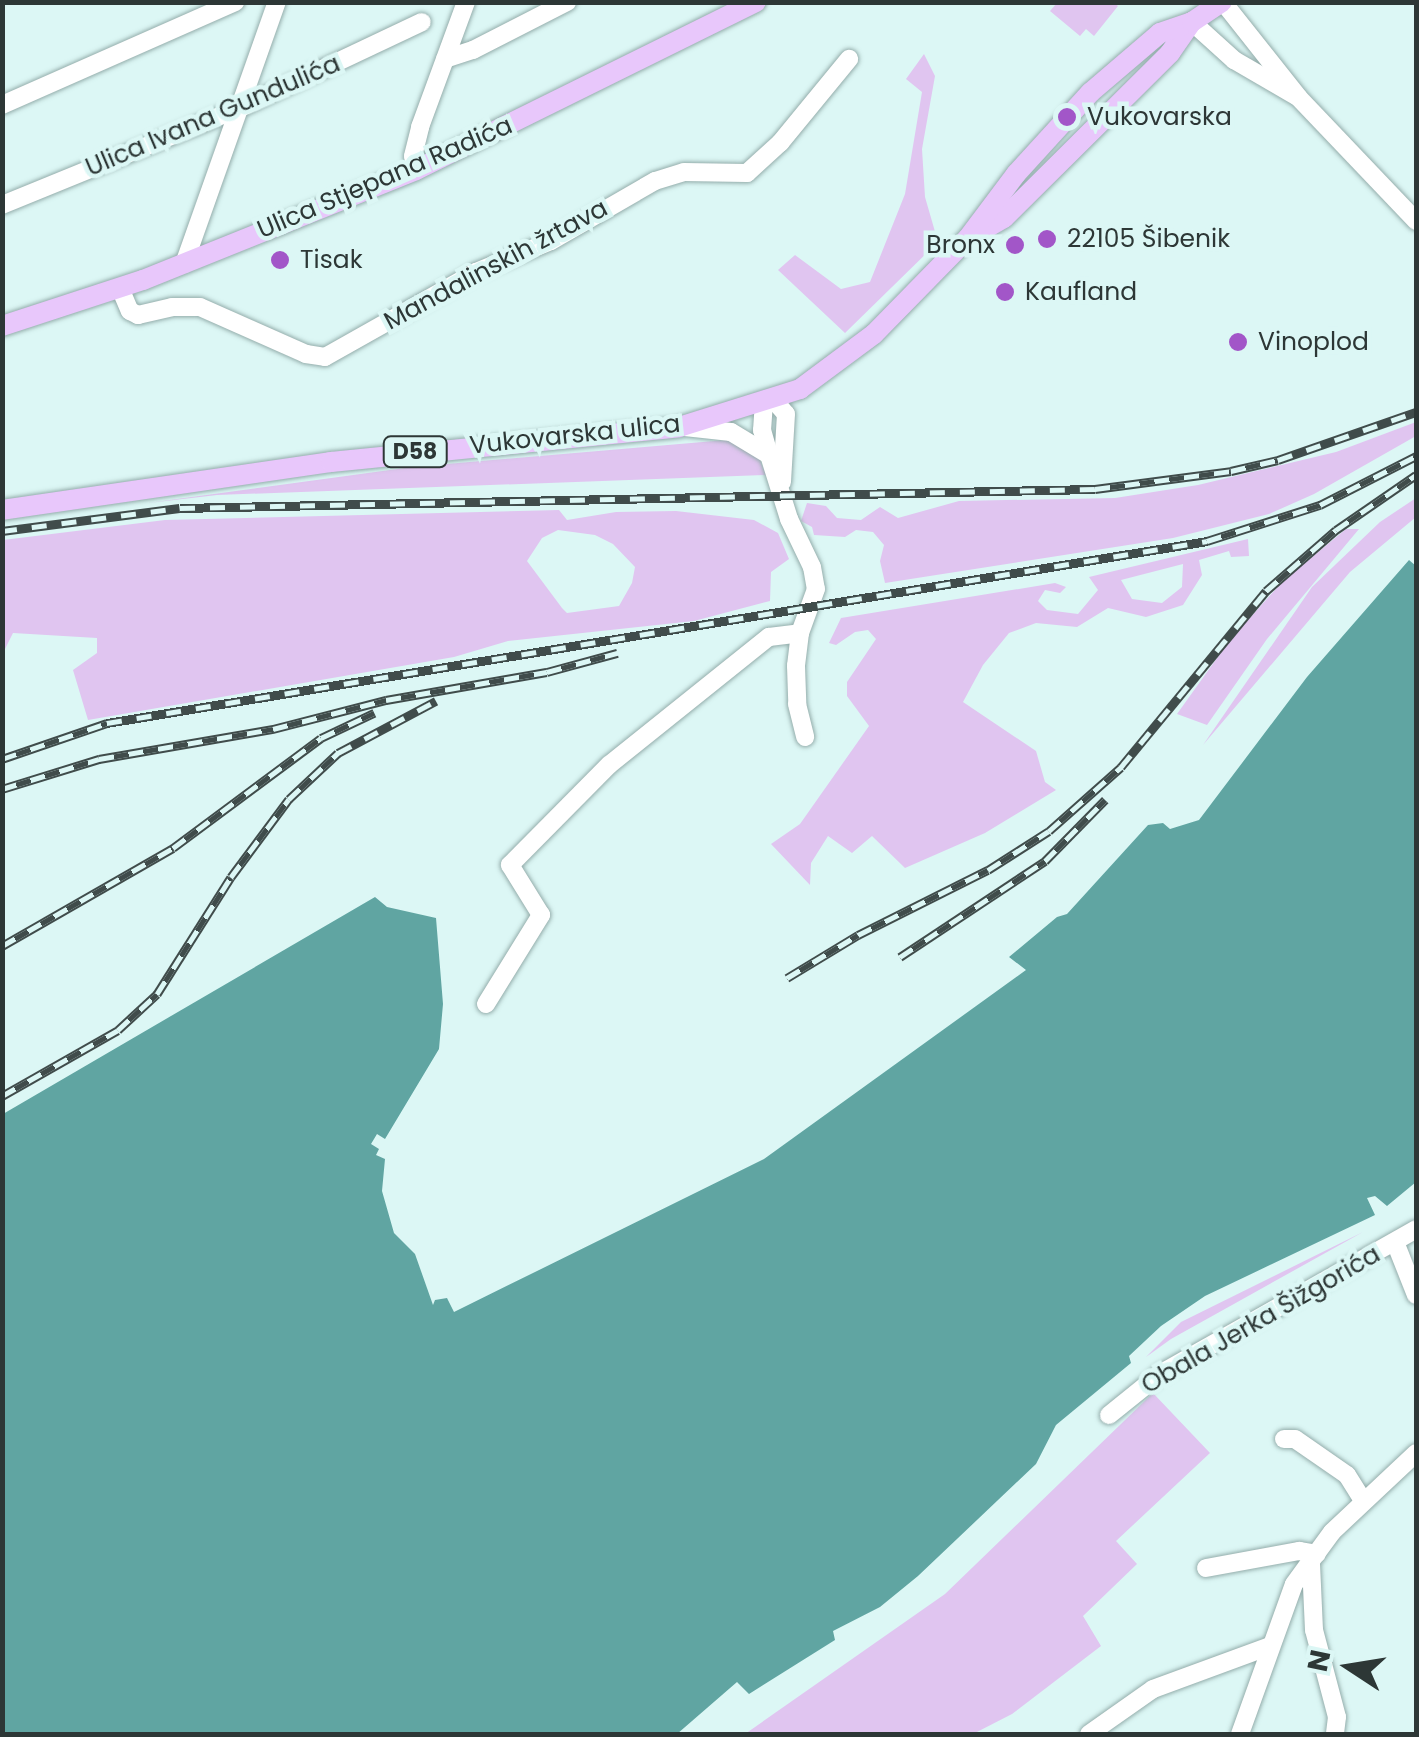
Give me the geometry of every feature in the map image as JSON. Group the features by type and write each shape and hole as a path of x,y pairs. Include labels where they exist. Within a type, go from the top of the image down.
{"main road":[{"name":"Ulica Stjepana Radića","path":"2,326 184,264 416,170 756,2"},
{"path":"1179,2 1192,22"},
{"name":"D58","path":"1192,22 1222,2"},
{"name":"Vukovarska ulica","path":"2,510 331,462 679,426 800,389 852,354 968,238 1016,174 1092,92 1160,34 1192,22"}],"street":[{"path":"2,105 235,2"},
{"path":"184,264 277,2"},
{"path":"416,170 414,156 420,128 466,2"},
{"path":"445,59 473,50 567,2"},
{"path":"1222,2 1299,98 1416,222"},
{"name":"Ulica Ivana Gundulića","path":"2,206 240,108 422,22"},
{"path":"1192,22 1234,60 1299,98"},
{"name":"Mandalinskih žrtava","path":"120,288 130,310 138,314 172,306 200,306 306,354 325,357 476,272 551,240 654,180 684,172 747,174 791,130 849,60"},
{"path":"781,488 786,414 768,400 762,430 768,455 788,519 812,566 816,589 800,632 796,704 805,737"},
{"path":"679,426 731,432 768,455"},
{"path":"486,1004 541,915 510,865 609,765 769,637 800,632"},
{"path":"1409,1238 1416,1295"},
{"name":"Obala Jerka Šižgorića","path":"1109,1415 1160,1374 1409,1238"},
{"path":"1284,1439 1295,1439 1348,1475 1364,1502"},
{"path":"1247,1730 1270,1646 1294,1584 1364,1502 1416,1452"},
{"path":"1206,1568 1289,1552 1314,1559"},
{"path":"1314,1559 1314,1630 1337,1717 1334,1734"},
{"path":"1089,1734 1153,1688 1270,1646"}],"shaded area":[{"path":"1057,3 1118,6 1094,36 1086,29 1080,36 1050,11"},
{"path":"924,54 935,76 922,149 925,197 938,242 845,333 778,270 795,255 841,289 870,282 905,194 922,92 906,79"},
{"path":"1416,422 1416,436 1314,494 1269,514 1173,538 885,583 880,561 884,545 873,532 856,530 845,537 814,535 812,527 801,521 807,503 826,506 837,518 861,520 880,507 898,518 959,501 1115,498 1198,485 1336,452"},
{"path":"726,440 743,444 758,455 766,475 217,495 148,503 412,467"},
{"path":"1416,498 1416,517 1350,572 1203,745 1312,587 1380,522"},
{"path":"559,510 567,520 616,512 676,511 754,520 778,533 789,559 771,572 770,601 694,621 508,641 454,657 88,720 73,670 97,653 97,638 13,633 3,653 3,540 165,520","holes":["558,530 595,535 613,544 635,567 632,583 619,606 567,613 527,561 542,538"]},
{"path":"1346,529 1359,529 1267,639 1207,725 1177,714 1230,640 1282,582"},
{"path":"1248,539 1249,556 1231,557 1229,551 1199,560 1202,575 1183,605 1146,617 1108,608 1077,627 1036,623 1009,633 983,665 963,702 1036,751 1045,782 1056,790 985,833 905,868 872,836 852,853 828,836 811,863 810,885 771,844 800,824 869,726 847,696 847,682 876,639 868,630 855,632 836,645 829,643 841,618 1055,583 1066,587 1060,593 1045,590 1038,601 1047,610 1078,614 1098,590 1089,577","holes":["1183,564 1182,587 1162,603 1132,599 1121,580"]},
{"path":"1363,1232 1171,1339 1146,1357 1181,1322"},
{"path":"1153,1393 1210,1453 1116,1541 1137,1564 1083,1616 1101,1646 1012,1714 973,1734 745,1734 945,1594"}],"water":[{"path":"1409,560 1416,566 1416,1182 1387,1206 1375,1196 1367,1198 1375,1215 1205,1296 1161,1326 1129,1356 1131,1363 1056,1425 1036,1464 918,1576 880,1607 833,1631 835,1640 749,1694 737,1682 677,1734 3,1734 3,1114 375,897 387,907 436,918 443,1004 439,1049 385,1139 377,1134 371,1144 379,1149 376,1155 385,1159 382,1191 394,1233 415,1254 433,1305 435,1300 447,1298 454,1312 764,1159 1026,970 1009,957 1057,917 1067,914 1148,825 1163,823 1170,829 1199,820 1307,677"}],"railway":[{"path":"2,531 180,508 1095,489 1231,471 1278,460 1416,412"},
{"path":"2,759 107,723 1207,541 1320,505 1416,456"},
{"path":"787,978 858,935 988,870 1049,831 1121,767 1266,591 1336,530 1416,475"},
{"path":"2,789 99,759 273,729 386,700 547,672 617,653"},
{"path":"2,1096 118,1030 157,994 231,877 289,799 338,753 436,701"},
{"path":"2,946 173,848 321,738 374,713"},
{"path":"900,957 1045,861 1105,800"}],"place":[{"name":"Vukovarska","path":"1067,117"},
{"name":"22105 Šibenik","path":"1047,239"},
{"name":"Bronx","path":"1015,245"},
{"name":"Tisak","path":"280,260"},
{"name":"Kaufland","path":"1005,292"},
{"name":"Vinoplod","path":"1238,342"}]}
